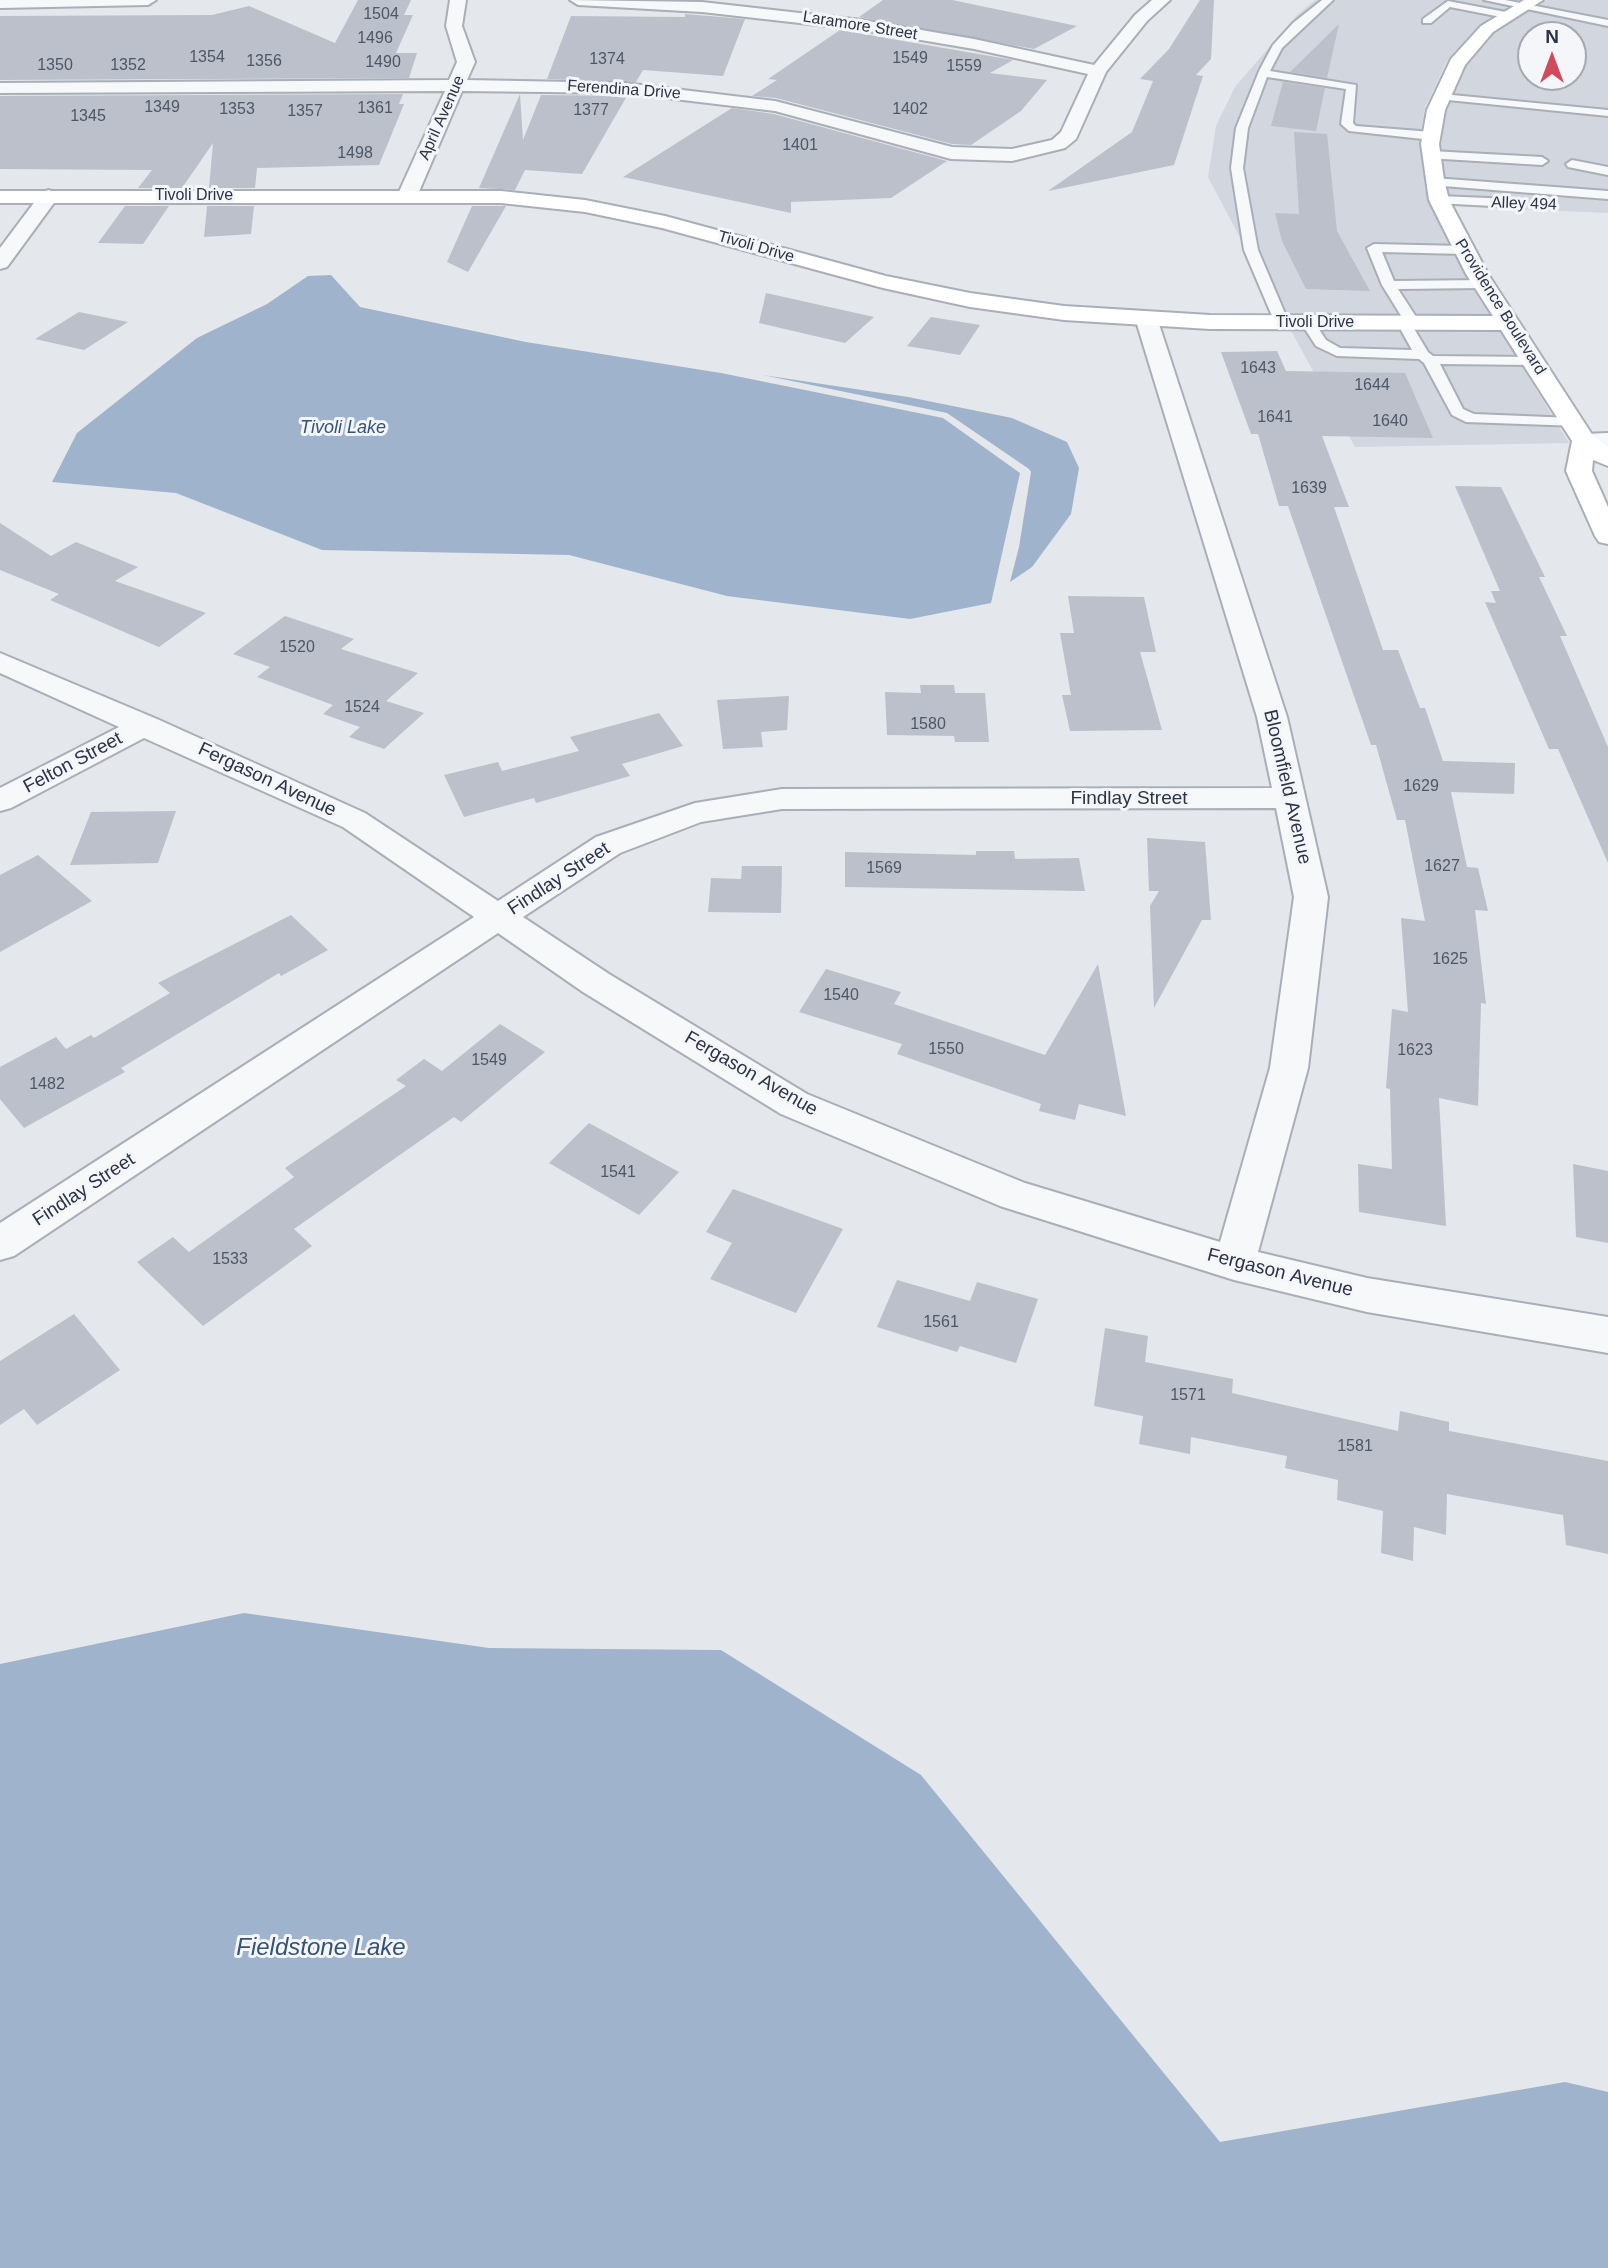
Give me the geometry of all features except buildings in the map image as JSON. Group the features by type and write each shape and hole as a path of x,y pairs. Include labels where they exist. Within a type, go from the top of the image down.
{"street":[{"path":"0,3 131,3 148,0"},
{"name":"April Avenue","path":"408,194 466,62 454,26 458,0"},
{"name":"Laramore Street","path":"578,0 702,7 862,25 974,44 1098,71"},
{"name":"Ferendina Drive","path":"0,88 458,85 624,88 714,97 848,123 925,148 980,156 1012,155 1058,144 1069,135 1098,71 1141,18 1163,0"},
{"name":"Providence Boulevard","path":"1524,7 1487,29 1457,63 1436,110 1432,155 1437,191 1462,250 1483,284 1533,361 1608,459"},
{"name":"Tivoli Drive","path":"0,197 408,194 501,197 585,206 665,222 883,282 970,300 1147,321 1509,323"},
{"path":"0,263 49,196"},
{"name":"Bloomfield Avenue","path":"1147,321 1272,717 1292,799 1311,897 1289,1068 1234,1263"},
{"path":"1588,435 1579,471 1608,536"},
{"name":"Fergason Avenue","path":"0,662 354,820 502,916 596,983 794,1104 1014,1195 1234,1263 1367,1295 1608,1335"},
{"name":"Felton Street","path":"0,801 146,725"},
{"name":"Findlay Street","path":"0,1244 608,845 695,813 782,799 1292,799"}],"lane":[{"path":"1282,323 1251,250 1237,168 1242,128 1263,73 1278,47 1328,0"},
{"path":"1489,0 1608,23"},
{"path":"1427,21 1448,4 1524,7"},
{"path":"1263,73 1352,87 1347,124 1353,129 1432,136"},
{"path":"1442,97 1608,113"},
{"path":"1432,155 1542,161"},
{"path":"1497,160 1504,181 1498,186"},
{"path":"1572,164 1608,171"},
{"path":"1437,191 1498,186 1605,201"},
{"name":"Alley 494","path":"1437,191 1528,204 1605,201"},
{"path":"1462,250 1374,248 1389,285 1457,412 1471,419 1588,435"},
{"path":"1389,285 1483,284"},
{"path":"1308,323 1321,342 1337,352 1533,361"}],"shaded area":[{"path":"1315,0 1523,0 1478,27 1447,61 1425,108 1419,143 1428,200 1451,249 1492,317 1282,317 1208,177 1216,126 1235,87 1297,15"},
{"path":"1547,0 1608,0 1608,213 1453,206 1445,180 1441,146 1446,111 1467,65 1496,31"},
{"path":"1290,329 1500,330 1569,443 1355,447"}],"water":[{"name":"Tivoli Lake","path":"331,275 360,307 526,342 721,373 943,418 1020,473 991,603 910,619 727,596 569,555 322,550 176,493 52,482 77,433 197,338 267,304 308,276"},
{"path":"763,375 908,397 1012,418 1067,442 1079,468 1071,514 1032,567 1010,582 1019,547 1031,472 1029,469 947,413"},
{"name":"Fieldstone Lake","path":"244,1613 489,1648 721,1650 921,1775 1220,2142 1565,2082 1608,2092 1608,2268 0,2268 0,1664"}]}
